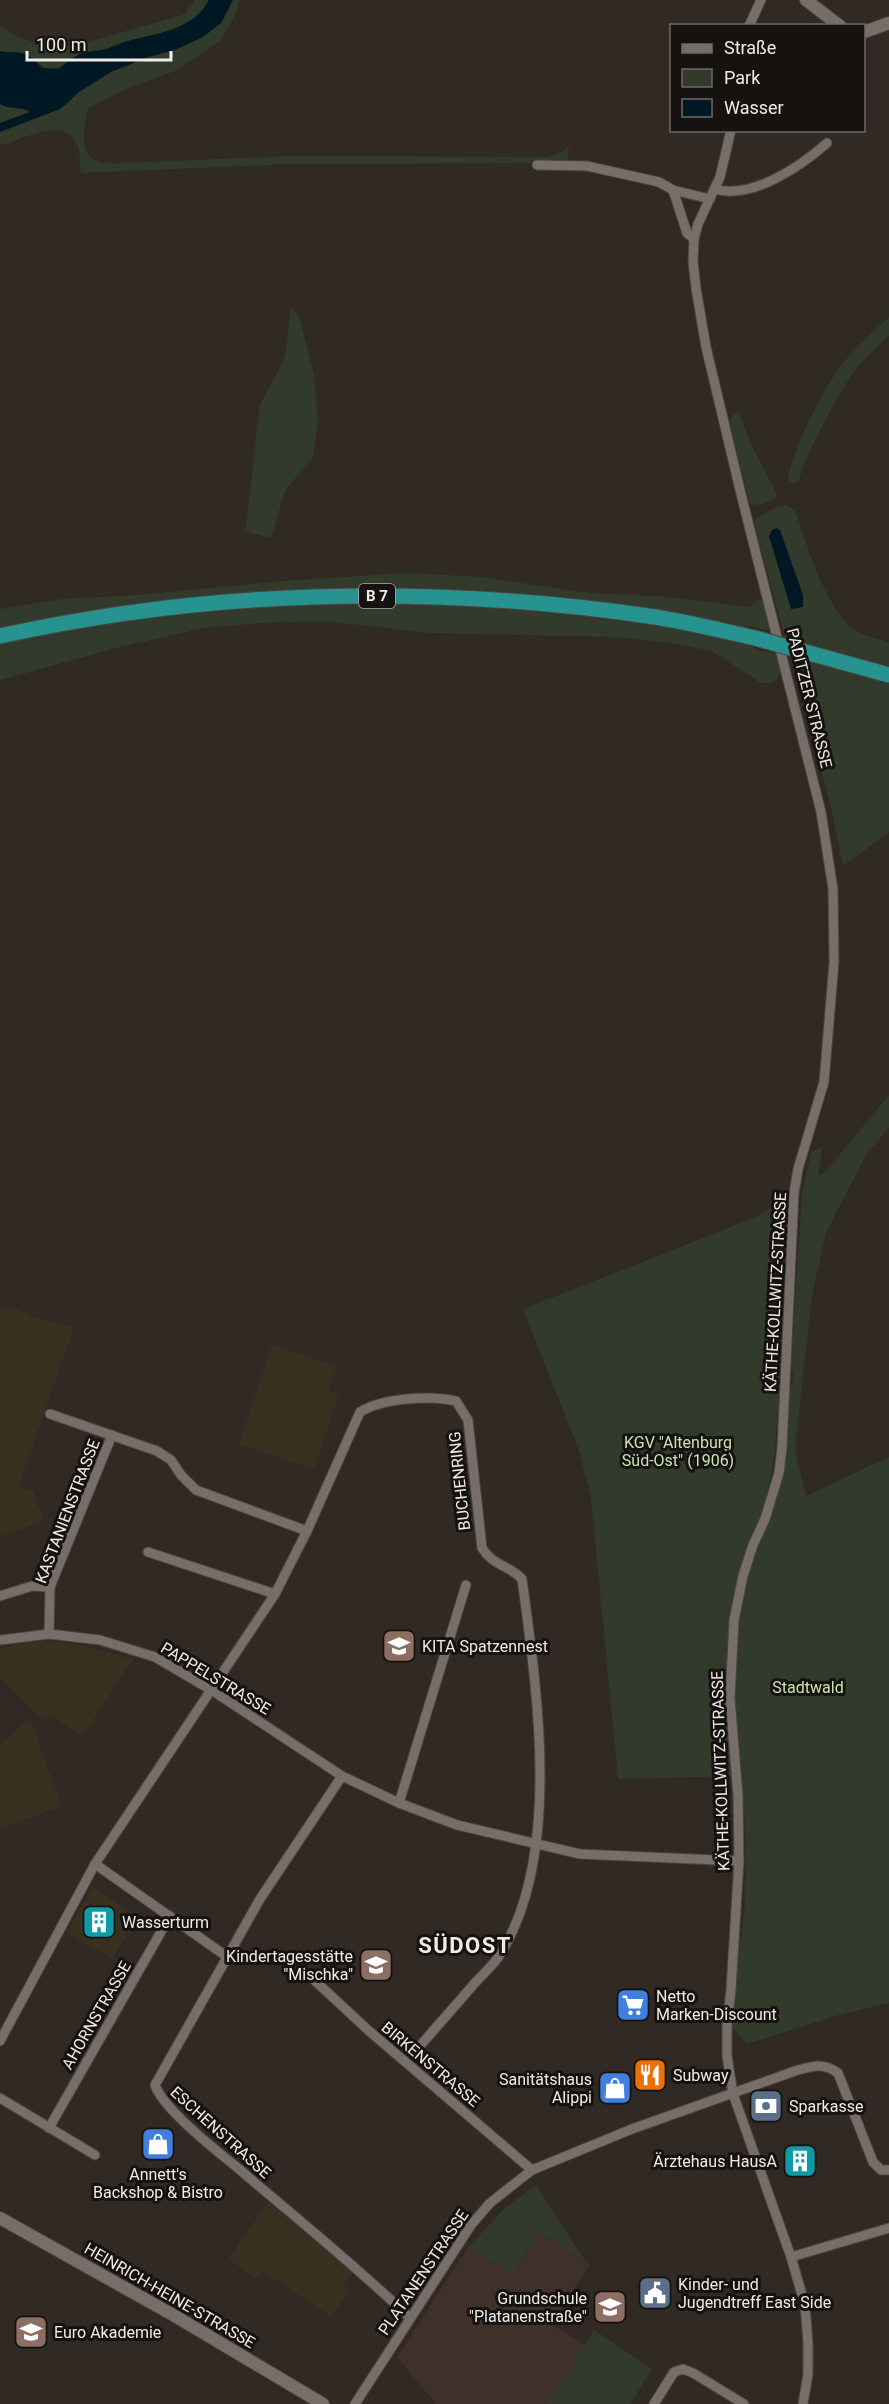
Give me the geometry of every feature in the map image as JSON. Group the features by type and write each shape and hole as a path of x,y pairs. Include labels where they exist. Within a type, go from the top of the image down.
{"highway":[{"name":"B 7","path":"0,636 56,624 178,605 302,596 424,595 536,603 650,616 754,638 889,675"}],"street":[{"path":"749,24 761,0"},
{"path":"806,0 837,24"},
{"path":"865,32 889,23"},
{"name":"PADITZER STRASSE","path":"731,132 720,177 698,224 694,239 693,262 696,288 706,347 822,812 833,889 834,962 824,1082 798,1169"},
{"path":"715,189 734,191 778,178 808,160 827,143"},
{"path":"537,165 587,166 659,182 673,190 710,199"},
{"name":"PADITZER STRASSE","path":"673,190 687,233 694,239"},
{"name":"KÄTHE-KOLLWITZ-STRASSE","path":"798,1169 794,1193 779,1473 765,1519 753,1545 743,1576 734,1620 730,1698 738,1794 739,1861 727,2026 727,2056 733,2094 791,2257 805,2305 808,2374 803,2404"},
{"name":"BUCHENRING","path":"213,1690 275,1594 307,1531 360,1412 371,1405 386,1402 439,1397 456,1401 468,1420 482,1548 493,1561 516,1572 522,1579 534,1672 539,1760 537,1845"},
{"name":"KASTANIENSTRASSE","path":"50,1414 157,1450 171,1460 181,1475 196,1490 307,1531"},
{"name":"KASTANIENSTRASSE","path":"49,1634 50,1587 112,1435"},
{"path":"148,1552 275,1594"},
{"path":"399,1803 466,1585"},
{"path":"0,1596 32,1586 50,1587"},
{"name":"PAPPELSTRASSE","path":"0,1640 49,1634 100,1640 155,1657 213,1690 342,1776 399,1803 457,1825 580,1854 739,1861"},
{"path":"0,2041 95,1864 213,1690"},
{"name":"ESCHENSTRASSE","path":"342,1776 260,1899 155,2085 158,2095 206,2140 410,2317"},
{"name":"BIRKENSTRASSE","path":"420,2046 500,1955 521,1914 537,1845"},
{"path":"95,1864 226,1956"},
{"name":"AHORNSTRASSE","path":"49,2128 170,1916"},
{"name":"BIRKENSTRASSE","path":"314,1979 368,2030 532,2170"},
{"name":"PLATANENSTRASSE","path":"355,2404 471,2225 490,2203 532,2170 632,2129 795,2071 818,2065 828,2066 838,2073 873,2162 881,2170 889,2170"},
{"path":"0,2098 95,2155"},
{"name":"HEINRICH-HEINE-STRASSE","path":"0,2218 175,2316 323,2404"},
{"path":"791,2257 889,2228"},
{"path":"654,2404 674,2372 683,2369 744,2404"}],"shaded area":[{"path":"4,1308 19,1310 34,1317 74,1327 19,1486 33,1492 44,1521 0,1537 0,1311"},
{"path":"272,1345 337,1366 329,1391 339,1395 314,1469 239,1444"},
{"path":"55,1641 133,1659 83,1736 51,1715 45,1721 0,1678 0,1648 23,1643"},
{"path":"30,1719 62,1806 0,1829 0,1745"},
{"path":"92,1887 140,1917 112,1958 67,1933"},
{"path":"268,2202 352,2272 343,2286 349,2290 332,2317 262,2271 256,2279 229,2259"},
{"path":"539,2233 590,2264 552,2324 585,2345 594,2330 652,2369 630,2404 436,2404 397,2357 469,2246 512,2274"}],"green space":[{"path":"195,0 209,0 194,18 174,29 101,51 84,53 53,69 47,70 30,57 0,51 0,26 20,38 55,48 99,39 185,14"},
{"path":"233,0 240,0 237,12 220,41 175,71 128,88 88,108 84,139 87,153 92,159 112,163 291,156 547,157 561,153 569,146 568,163 291,164 81,173 77,144 71,135 63,131 42,132 0,145 0,132 67,105 78,92 111,72 148,57 175,50 221,23"},
{"path":"0,104 24,109 30,112 0,123"},
{"path":"291,306 299,316 314,374 318,424 313,457 285,491 271,538 245,531 260,405 285,357"},
{"path":"889,317 889,336 853,373 814,442 799,481 792,483 788,479 796,452 827,387 848,357"},
{"path":"738,410 749,440 777,495 776,499 759,505 750,504 729,421"},
{"path":"786,505 795,510 818,574 844,620 854,629 889,643 889,832 843,866 831,808 754,523 756,518 776,507"},
{"path":"406,573 482,577 589,593 658,596 750,607 758,599 763,601 771,631 749,626 747,629 649,609 568,599 487,592 405,589 324,589 242,593 80,612 0,628 0,609 62,599"},
{"path":"423,602 535,610 649,624 753,645 754,649 777,654 779,673 771,683 761,683 712,651 672,643 615,637 431,633 324,621 204,628 120,647 0,680 0,643 90,625 211,610"},
{"path":"889,1095 889,1128 867,1153 826,1233 812,1295 795,1450 806,1496 889,1457 889,2003 842,2014 747,2044 729,2024 745,1904 746,1840 741,1776 618,1779 591,1498 579,1451 523,1309 756,1217 786,1198 778,1408 775,1451 766,1503 786,1450 790,1388 794,1377 791,1366 802,1195 811,1152 822,1147 818,1177 826,1171"},
{"path":"536,2185 585,2261 539,2233 512,2274 469,2246 504,2209"},
{"path":"594,2330 652,2369 630,2404 548,2404"}],"water":[{"path":"209,0 233,0 221,23 203,37 175,50 148,57 111,72 79,92 60,109 0,132 0,123 30,112 0,104 0,51 20,52 31,57 42,68 59,69 83,53 106,49 174,29 194,18"},
{"path":"777,528 780,530 803,595 803,607 791,609 769,536 772,530"}],"place":[{"name":"KITA Spatzennest","path":"399,1646"},
{"name":"Wasserturm","path":"99,1922"},
{"name":"Kindertagesstätte \"Mischka\"","path":"376,1965"},
{"name":"Netto Marken-Discount","path":"633,2005"},
{"name":"Subway","path":"650,2075"},
{"name":"Sanitätshaus Alippi","path":"615,2088"},
{"name":"Sparkasse","path":"766,2106"},
{"name":"Annett's Backshop & Bistro","path":"158,2144"},
{"name":"Ärztehaus HausA","path":"800,2161"},
{"name":"Kinder- und Jugendtreff East Side","path":"655,2293"},
{"name":"Grundschule \"Platanenstraße\"","path":"610,2307"},
{"name":"Euro Akademie","path":"31,2332"}],"district":[{"name":"SÜDOST","path":"465,1945"}],"park label":[{"name":"KGV \"Altenburg Süd-Ost\" (1906)","path":"678,1451"},
{"name":"Stadtwald","path":"808,1687"}]}
